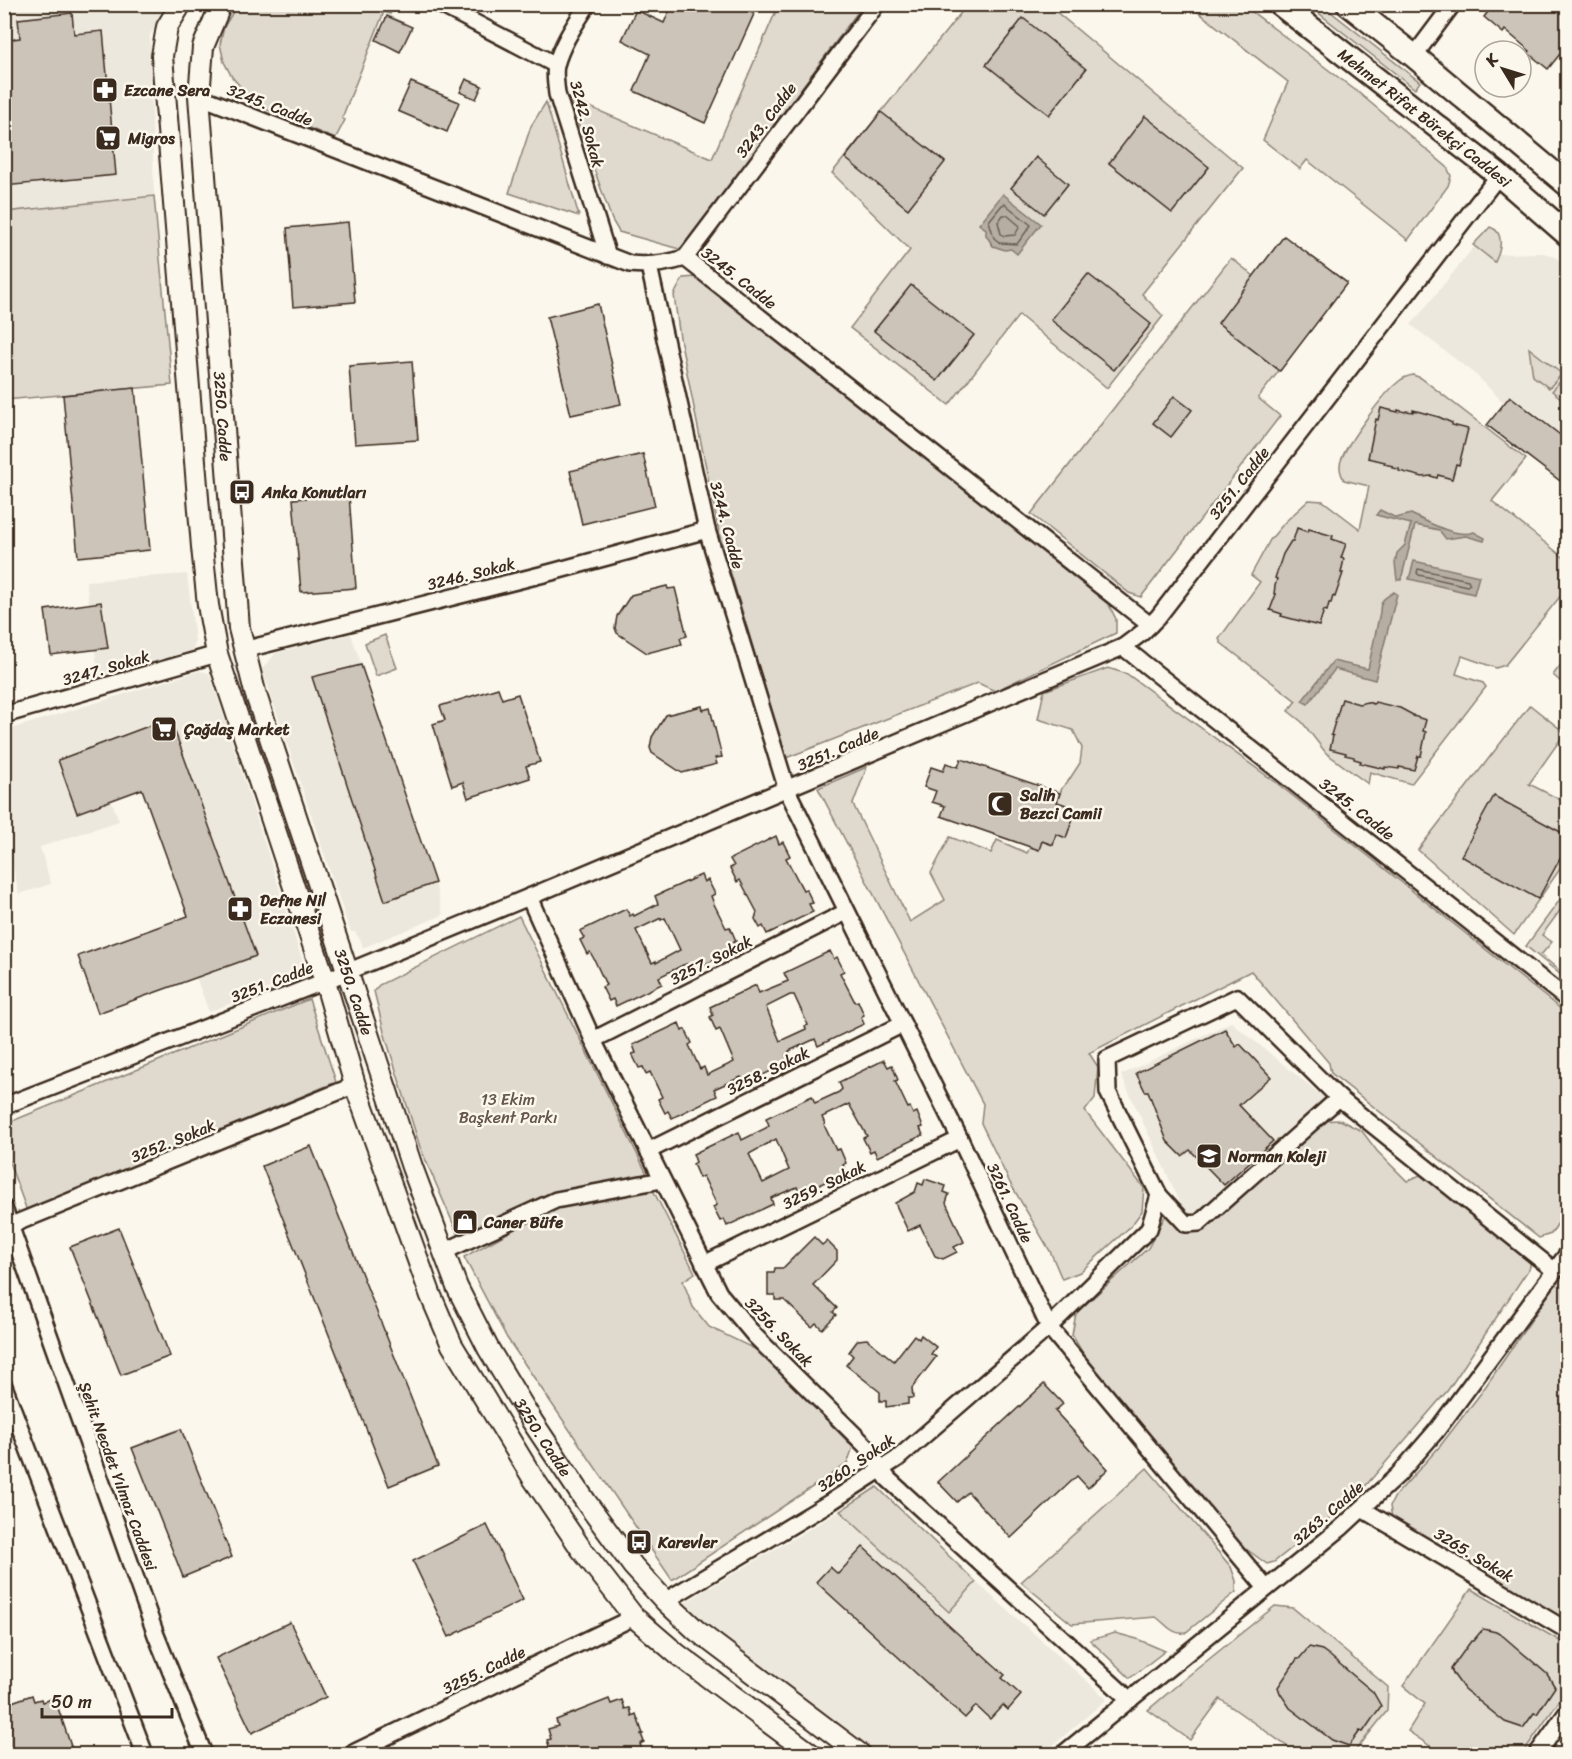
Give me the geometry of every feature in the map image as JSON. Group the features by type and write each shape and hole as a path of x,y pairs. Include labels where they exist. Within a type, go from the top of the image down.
{"main road":[{"name":"Mehmet Rifat Börekçi Caddesi","path":"1280,4 1499,175 1568,235"},
{"path":"1348,4 1568,185"},
{"path":"1499,175 1522,146"}],"street":[{"name":"3250. Cadde","path":"181,4 167,27 162,56 208,605 218,654 325,981 356,1085 431,1296 452,1345 533,1478 582,1550 634,1617 685,1661 811,1755"},
{"path":"439,4 556,65"},
{"name":"3242. Sokak","path":"588,4 573,26 556,65 557,94 608,256"},
{"name":"3243. Cadde","path":"685,258 877,4"},
{"path":"1414,56 1453,4"},
{"name":"3250. Cadde","path":"211,8 202,47 199,96 237,608 243,650 412,1167 443,1252 475,1323 532,1421 602,1525 633,1566 697,1631 860,1755"},
{"name":"3245. Cadde","path":"199,96 630,264 649,266 667,264 685,258 1150,625"},
{"name":"3251. Cadde","path":"4,1106 325,981 787,790 1124,647 1150,625 1499,175"},
{"name":"3244. Cadde","path":"649,266 707,530 787,790"},
{"name":"3246. Sokak","path":"243,650 552,572 707,530"},
{"name":"3245. Cadde","path":"1124,647 1568,1000"},
{"name":"3247. Sokak","path":"4,715 218,654"},
{"name":"3261. Cadde","path":"787,790 960,1139 1048,1327 1266,1588"},
{"name":"3256. Sokak","path":"529,897 593,1040 719,1293 755,1336 866,1446 888,1479 1130,1700"},
{"name":"3257. Sokak","path":"593,1040 846,912"},
{"path":"1339,1098 1199,1223 1186,1224 1159,1195 1108,1092 1107,1059 1238,997 1339,1098 1555,1271"},
{"name":"3258. Sokak","path":"648,1151 903,1024"},
{"name":"3252. Sokak","path":"7,1227 356,1085"},
{"name":"3259. Sokak","path":"704,1263 960,1139"},
{"path":"443,1252 556,1200 662,1180"},
{"name":"3260. Sokak","path":"665,1601 829,1503 897,1459 1048,1327 1149,1228 1159,1195"},
{"name":"Şehit Necdet Yılmaz Caddesi","path":"4,1208 7,1227 156,1635 204,1755"},
{"name":"3263. Cadde","path":"1063,1755 1362,1509 1398,1475 1424,1446 1568,1253"},
{"path":"4,1386 145,1755"},
{"name":"3265. Sokak","path":"1362,1509 1568,1631"},
{"path":"634,1617 665,1601"},
{"name":"3255. Cadde","path":"351,1755 634,1617"},
{"path":"1537,1755 1568,1711"}],"shaded area":[{"path":"4,5 157,5 163,14 150,35 154,196 5,212"},
{"path":"1490,227 1499,232 1499,254 1544,253 1555,257 1567,266 1567,449 1504,403 1476,375 1411,325"},
{"path":"187,574 195,641 193,650 99,681 86,581"},
{"path":"351,634 435,883 443,915 362,948 362,943 355,932 351,932 347,922 262,669 276,653"},
{"path":"199,671 208,673 211,677 303,962 302,969 295,978 209,1012 175,921 188,916 141,789 111,800 119,821 40,847 51,884 19,894 5,832 4,731"},
{"name":"Norman Koleji","path":"1231,1022 1325,1098 1191,1216 1186,1215 1121,1075"},
{"path":"840,1511 949,1612 976,1582 1107,1699 1043,1754 878,1754 682,1604"}],"green space":[{"path":"779,4 863,5 686,244 679,249 619,232 612,220 569,98 712,159"},
{"path":"968,4 1048,5 1243,168 1142,294 1163,316 1107,388 1019,315 949,405 850,328 910,250 832,173"},
{"path":"1313,4 1322,5 1420,82 1415,89 1311,7"},
{"path":"237,5 394,5 390,14 384,12 342,118 345,120 335,139 256,105 232,77 224,62 220,44 224,27"},
{"path":"1189,5 1243,5 1359,93 1447,167 1451,176 1448,186 1408,240 1307,160 1300,169 1263,140 1288,82"},
{"path":"546,102 579,216 509,193 531,126"},
{"path":"154,196 172,385 5,400 5,212"},
{"path":"1490,227 1495,229 1500,237 1499,252 1495,262 1473,245"},
{"path":"1284,236 1347,283 1258,398 1280,416 1141,597 1129,593 1031,514 1231,258 1254,276"},
{"path":"697,277 1109,605 1116,619 1116,633 995,691 978,683 786,758 720,537 680,338 674,295 683,278"},
{"path":"1529,348 1562,374 1549,388 1533,376"},
{"path":"1413,375 1421,378 1526,459 1492,501 1567,560 1567,588 1505,665 1496,668 1462,656 1456,674 1483,683 1486,687 1411,784 1370,772 1368,784 1326,753 1302,722 1288,711 1296,701 1221,643 1219,639 1260,582 1251,575 1270,540 1285,522 1309,500 1323,501 1360,529 1369,486 1344,480 1340,469 1341,461 1359,430 1391,388 1401,380"},
{"path":"1565,376 1567,379 1567,403 1552,391"},
{"path":"385,635 397,668 376,676 365,643"},
{"path":"1567,657 1567,687 1553,675"},
{"path":"1108,668 1127,674 1278,784 1567,1014 1567,1209 1551,1234 1539,1238 1331,1073 1329,1063 1251,971 1089,1053 1098,1067 1095,1098 1085,1111 1144,1188 1142,1211 1131,1226 1080,1272 1062,1279 1050,1251 1010,1183 981,1123 983,1104 818,788 867,767 853,804 910,922 945,900 931,873 950,837 991,853 997,840 1027,853 1030,847 1042,841 1053,845 1056,834 1066,837 1073,818 1063,815 1066,805 1057,802 1062,788 1080,763 1082,748 1073,730 1038,719 1044,691"},
{"path":"1530,705 1565,733 1529,784 1567,803 1567,859 1514,935 1418,850"},
{"path":"1567,890 1567,901 1542,935 1552,942 1541,955 1567,977 1567,980 1526,946"},
{"name":"13 Ekim Başkent Parkı","path":"519,916 648,1176 537,1200 459,1237 420,1147 384,1032 374,991 379,985"},
{"path":"309,999 336,1082 27,1211 5,1151 5,1124"},
{"path":"1340,1120 1362,1131 1377,1151 1407,1181 1420,1175 1530,1258 1530,1267 1448,1390 1356,1497 1274,1562 1267,1564 1242,1546 1097,1377 1072,1335 1076,1313 1148,1248 1168,1211 1180,1229 1197,1232 1320,1121"},
{"path":"647,1188 654,1192 695,1273 683,1281 693,1307 709,1327 761,1352 853,1447 847,1464 672,1580 507,1338 464,1257 556,1206 605,1199"},
{"path":"1567,1268 1568,1621 1392,1518 1390,1506 1395,1496 1440,1446 1481,1393"},
{"path":"1147,1468 1231,1567 1236,1581 1236,1592 1185,1633 1173,1631 1156,1617 1072,1624 1021,1582"},
{"path":"877,1487 976,1582 949,1612 840,1511"},
{"path":"1471,1589 1567,1645 1567,1690 1522,1754 1442,1754 1408,1731 1425,1704 1403,1686"},
{"path":"1275,1606 1293,1608 1388,1687 1387,1711 1353,1754 1298,1754 1220,1699 1190,1740 1148,1710"},
{"path":"1115,1633 1137,1639 1165,1651 1130,1678 1090,1640"}],"water":[{"path":"1003,194 1041,224 1017,254 1011,249 1005,250 993,246 986,235 986,229 979,224"},
{"path":"1380,510 1396,518 1411,514 1451,531 1467,534 1474,532 1485,538 1484,541 1466,536 1446,539 1439,530 1415,525 1401,580 1397,580 1395,563 1397,553 1405,545 1411,524 1376,515"},
{"path":"1414,561 1479,576 1474,594 1409,579"},
{"path":"1394,592 1397,594 1375,680 1335,669 1308,704 1302,701 1333,661 1368,669 1382,602"}],"building":[{"path":"672,4 734,4 754,14 705,123 634,91 650,54 622,40 636,10 664,23"},
{"path":"1494,4 1568,4 1568,40 1562,47 1564,49 1548,69 1533,57 1533,39 1516,39 1505,30 1503,33 1484,17"},
{"path":"72,13 74,34 103,31 116,175 4,186 4,40 20,38 18,19"},
{"path":"387,16 412,27 400,52 376,40"},
{"path":"1023,18 1086,69 1049,115 986,65"},
{"path":"466,79 482,86 476,99 460,92"},
{"path":"411,82 459,102 447,132 398,111"},
{"path":"881,112 945,162 908,209 845,158"},
{"path":"1145,116 1209,167 1172,213 1109,163"},
{"path":"1036,157 1068,184 1044,214 1011,188"},
{"path":"348,222 355,302 293,307 287,228"},
{"path":"1284,236 1347,283 1280,371 1218,323"},
{"path":"1088,274 1151,324 1114,370 1051,320"},
{"path":"911,285 974,335 937,381 874,331"},
{"path":"598,304 621,404 571,415 547,317"},
{"path":"412,361 418,440 355,444 349,366"},
{"path":"135,388 150,550 78,557 63,395"},
{"path":"1174,396 1192,410 1171,437 1153,423"},
{"path":"1510,396 1568,441 1568,487 1487,425"},
{"path":"1381,408 1398,412 1398,410 1413,412 1413,410 1439,417 1452,425 1468,429 1459,465 1456,464 1452,479 1438,475 1437,478 1423,477 1399,471 1399,469 1392,468 1393,466 1384,464 1385,462 1368,458 1376,419 1378,420"},
{"path":"643,454 655,506 582,524 570,471"},
{"path":"349,495 356,588 301,592 293,499"},
{"path":"1297,528 1333,536 1332,539 1346,544 1341,558 1344,559 1341,573 1343,573 1335,597 1333,596 1329,603 1327,611 1324,610 1319,626 1281,616 1282,614 1270,610 1276,594 1274,594 1277,579 1275,578 1283,554 1293,541"},
{"path":"667,586 668,589 675,588 687,636 680,638 682,644 647,653 617,633 615,628 617,616 631,595"},
{"path":"101,602 108,648 51,655 45,610"},
{"path":"361,665 435,883 385,901 312,677"},
{"path":"498,688 502,699 518,694 540,762 526,766 530,778 468,798 463,782 452,786 433,724 445,720 440,706"},
{"path":"1342,699 1359,704 1367,702 1374,704 1375,702 1400,708 1413,716 1426,720 1421,756 1418,756 1414,770 1399,767 1399,769 1385,767 1385,769 1360,763 1361,761 1354,757 1345,755 1346,753 1330,749 1333,736 1331,735"},
{"path":"702,706 703,710 710,708 722,757 715,758 717,764 682,773 652,753 650,748 652,737 666,715"},
{"path":"170,718 256,956 98,1013 78,956 188,916 142,789 77,813 58,760"},
{"name":"Salih Bezci Camii","path":"961,759 1060,793 1057,802 1066,805 1063,815 1073,818 1066,838 1056,834 1053,845 1042,841 1039,850 941,816 945,806 932,802 936,791 924,787 931,767 943,771 946,763 958,767"},
{"path":"1494,796 1568,836 1568,844 1538,899 1461,856"},
{"path":"776,836 779,844 783,842 790,856 786,858 803,890 806,889 813,903 809,904 813,912 767,934 763,926 760,928 755,919 757,912 740,880 737,882 730,868 734,866 730,859"},
{"path":"701,875 704,882 708,880 715,894 711,896 714,904 726,928 730,927 736,941 733,942 736,949 690,972 687,964 683,965 659,977 662,984 616,1006 613,999 609,1001 602,987 606,985 590,952 587,954 580,940 584,938 580,931 626,909 630,916 633,914 634,916 658,904 655,896","holes":["661,918 661,920 665,918 680,950 652,963 636,930"]},
{"path":"830,951 834,959 837,957 844,971 840,973 855,1002 858,1001 864,1015 861,1017 864,1024 818,1046 815,1039 789,1051 790,1054 786,1055 790,1062 744,1084 741,1077 714,1089 717,1096 672,1118 668,1111 665,1113 658,1099 662,1097 650,1072 646,1074 643,1067 639,1068 632,1054 636,1053 633,1045 679,1023 682,1031 685,1029 692,1043 689,1045 700,1069 704,1067 707,1075 734,1062 720,1029 716,1031 710,1017 713,1015 710,1007 756,985 759,993 788,981 784,973","holes":["794,995 808,1025 805,1026 806,1029 780,1041 766,1007"]},
{"path":"1225,1029 1236,1047 1240,1044 1271,1077 1239,1105 1273,1141 1224,1185 1190,1150 1182,1156 1167,1141 1148,1091 1145,1091 1136,1073"},
{"path":"884,1060 888,1067 892,1065 898,1080 895,1081 908,1108 910,1107 913,1114 917,1112 923,1127 920,1128 923,1135 877,1157 874,1150 870,1152 863,1138 867,1136 849,1104 822,1117 836,1150 840,1149 846,1163 843,1165 846,1172 800,1194 797,1187 771,1198 773,1204 727,1226 724,1219 720,1221 713,1207 717,1205 703,1176 699,1178 693,1164 696,1162 693,1154 739,1132 742,1140 766,1128 769,1125 766,1118 812,1096 815,1103 839,1092 842,1089 839,1082","holes":["776,1139 789,1170 763,1183 749,1154"]},
{"path":"311,1146 438,1466 389,1486 262,1166"},
{"path":"925,1179 946,1186 944,1192 949,1194 946,1203 964,1242 954,1247 957,1252 943,1259 935,1256 920,1225 908,1231 895,1203 915,1192 918,1183 923,1185"},
{"path":"119,1228 170,1356 121,1375 70,1247"},
{"path":"814,1237 822,1245 827,1241 837,1251 837,1260 813,1285 837,1308 833,1312 836,1315 822,1329 816,1323 812,1327 784,1300 775,1300 775,1295 768,1295 768,1273 774,1273 775,1268 783,1268"},
{"path":"914,1335 919,1339 921,1335 936,1347 931,1354 936,1357 912,1388 913,1398 908,1398 908,1404 886,1407 886,1401 880,1401 880,1392 846,1365 853,1356 849,1352 858,1340 867,1339 894,1361"},
{"path":"1044,1384 1063,1404 1055,1411 1108,1469 1088,1488 1077,1476 1011,1538 968,1492 957,1502 938,1482"},
{"path":"181,1429 232,1557 183,1577 132,1448"},
{"path":"487,1525 523,1600 449,1637 413,1561"},
{"path":"863,1547 1005,1675 1002,1678 1021,1695 1008,1710 1003,1705 990,1719 976,1706 965,1718 816,1582 830,1567 838,1574"},
{"path":"290,1622 326,1697 252,1733 216,1658"},
{"path":"1483,1629 1503,1636 1547,1674 1555,1687 1537,1714 1534,1713 1523,1728 1505,1722 1464,1689 1451,1669 1471,1641"},
{"path":"1309,1647 1322,1650 1329,1655 1373,1692 1381,1706 1363,1732 1360,1731 1349,1746 1332,1740 1290,1708 1280,1693 1278,1687 1297,1659"},
{"path":"32,1695 34,1701 41,1699 42,1702 51,1699 53,1706 57,1705 74,1755 4,1755 4,1710 11,1707 9,1703"},
{"path":"609,1699 611,1704 622,1700 625,1709 630,1708 632,1716 636,1714 643,1734 641,1734 644,1742 640,1744 644,1755 552,1755 547,1740 551,1739 548,1729 558,1726 556,1720"}],"place":[{"name":"Ezcane Sera","path":"105,90"},
{"name":"Migros","path":"108,138"},
{"name":"Anka Konutları","path":"242,492"},
{"name":"Çağdaş Market","path":"164,729"},
{"name":"Salih Bezci Camii","path":"1000,804"},
{"name":"Defne Nil Eczanesi","path":"240,909"},
{"name":"Norman Koleji","path":"1209,1156"},
{"name":"Caner Büfe","path":"465,1222"},
{"name":"Karevler","path":"639,1542"}]}
